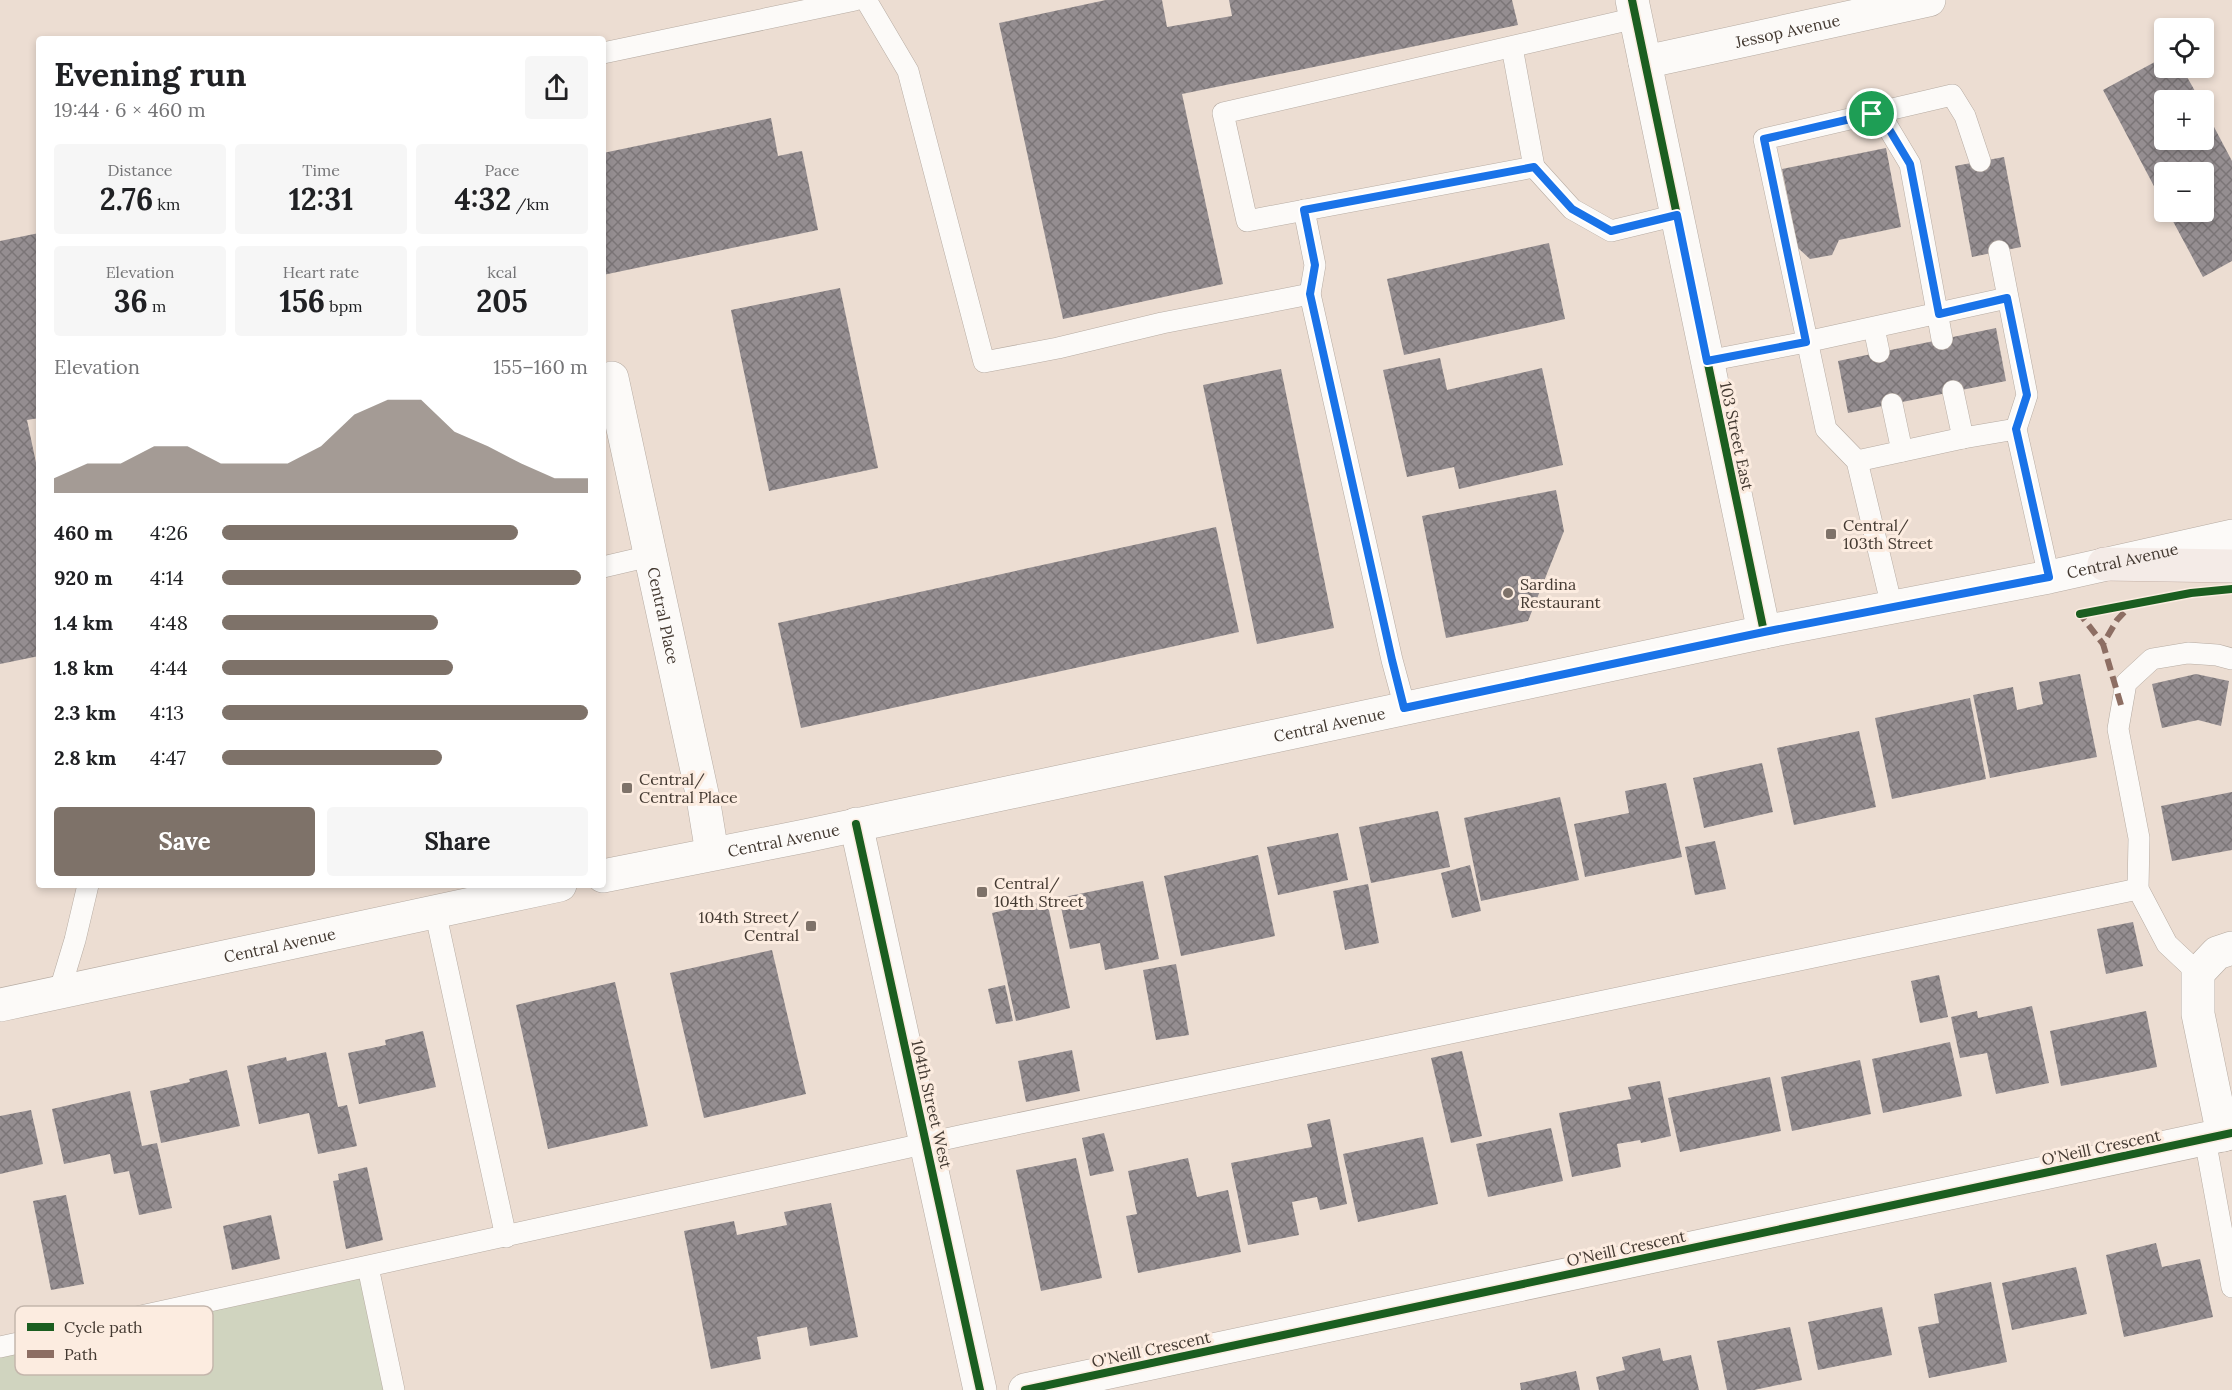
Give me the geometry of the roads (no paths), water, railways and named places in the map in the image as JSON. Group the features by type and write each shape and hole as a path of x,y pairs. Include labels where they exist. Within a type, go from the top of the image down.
{"main road":[{"path":"2104,564 2232,566"}],"street":[{"name":"Jessop Avenue","path":"1645,62 1929,0"},
{"name":"103 Street East","path":"1634,9 1764,632"},
{"name":"Central Place","path":"612,378 703,798 712,853"},
{"name":"Central Avenue","path":"606,875 1764,632 2049,577 2232,536"},
{"name":"104th Street West","path":"856,824 928,1144 980,1390"},
{"name":"Central Avenue","path":"0,1005 546,888"},
{"path":"2220,1136 2198,1014 2198,973 2217,953 2232,948"},
{"name":"O'Neill Crescent","path":"1025,1390 2220,1136"}],"lane":[{"path":"606,52 855,0"},
{"path":"866,0 908,71 984,362 1310,294"},
{"path":"1534,167 1247,221 1223,113 1512,47 1634,9"},
{"path":"1512,47 1534,167 1572,209 1611,231 1677,215"},
{"path":"1892,607 1857,461 1826,429 1764,139 1952,95 1965,116 1980,161"},
{"path":"1872,114 1886,124 1910,164 1942,339"},
{"path":"1304,210 1315,265 1310,294 1386,637 1404,708"},
{"path":"1999,251 2027,395 2016,429 2049,577"},
{"path":"1707,361 1874,328 2007,298"},
{"path":"1874,328 1879,352"},
{"path":"1953,392 1963,438"},
{"path":"1892,404 1902,451"},
{"path":"1857,461 2016,429"},
{"path":"606,566 650,556"},
{"path":"2198,973 2167,944 2138,889 2139,838 2118,729 2126,683 2152,659 2188,653 2232,658"},
{"path":"59,993 87,888"},
{"path":"189,1306 928,1144 2138,889"},
{"path":"435,911 506,1237"},
{"path":"2220,1136 2232,1287"},
{"path":"368,1267 394,1390"},
{"path":"0,1347 15,1344"}],"place":[{"name":"Central/ 103th Street","path":"1831,534"},
{"name":"Sardina Restaurant","path":"1508,593"},
{"name":"Central/ Central Place","path":"627,788"},
{"name":"Central/ 104th Street","path":"982,892"},
{"name":"104th Street/ Central","path":"811,926"}]}
